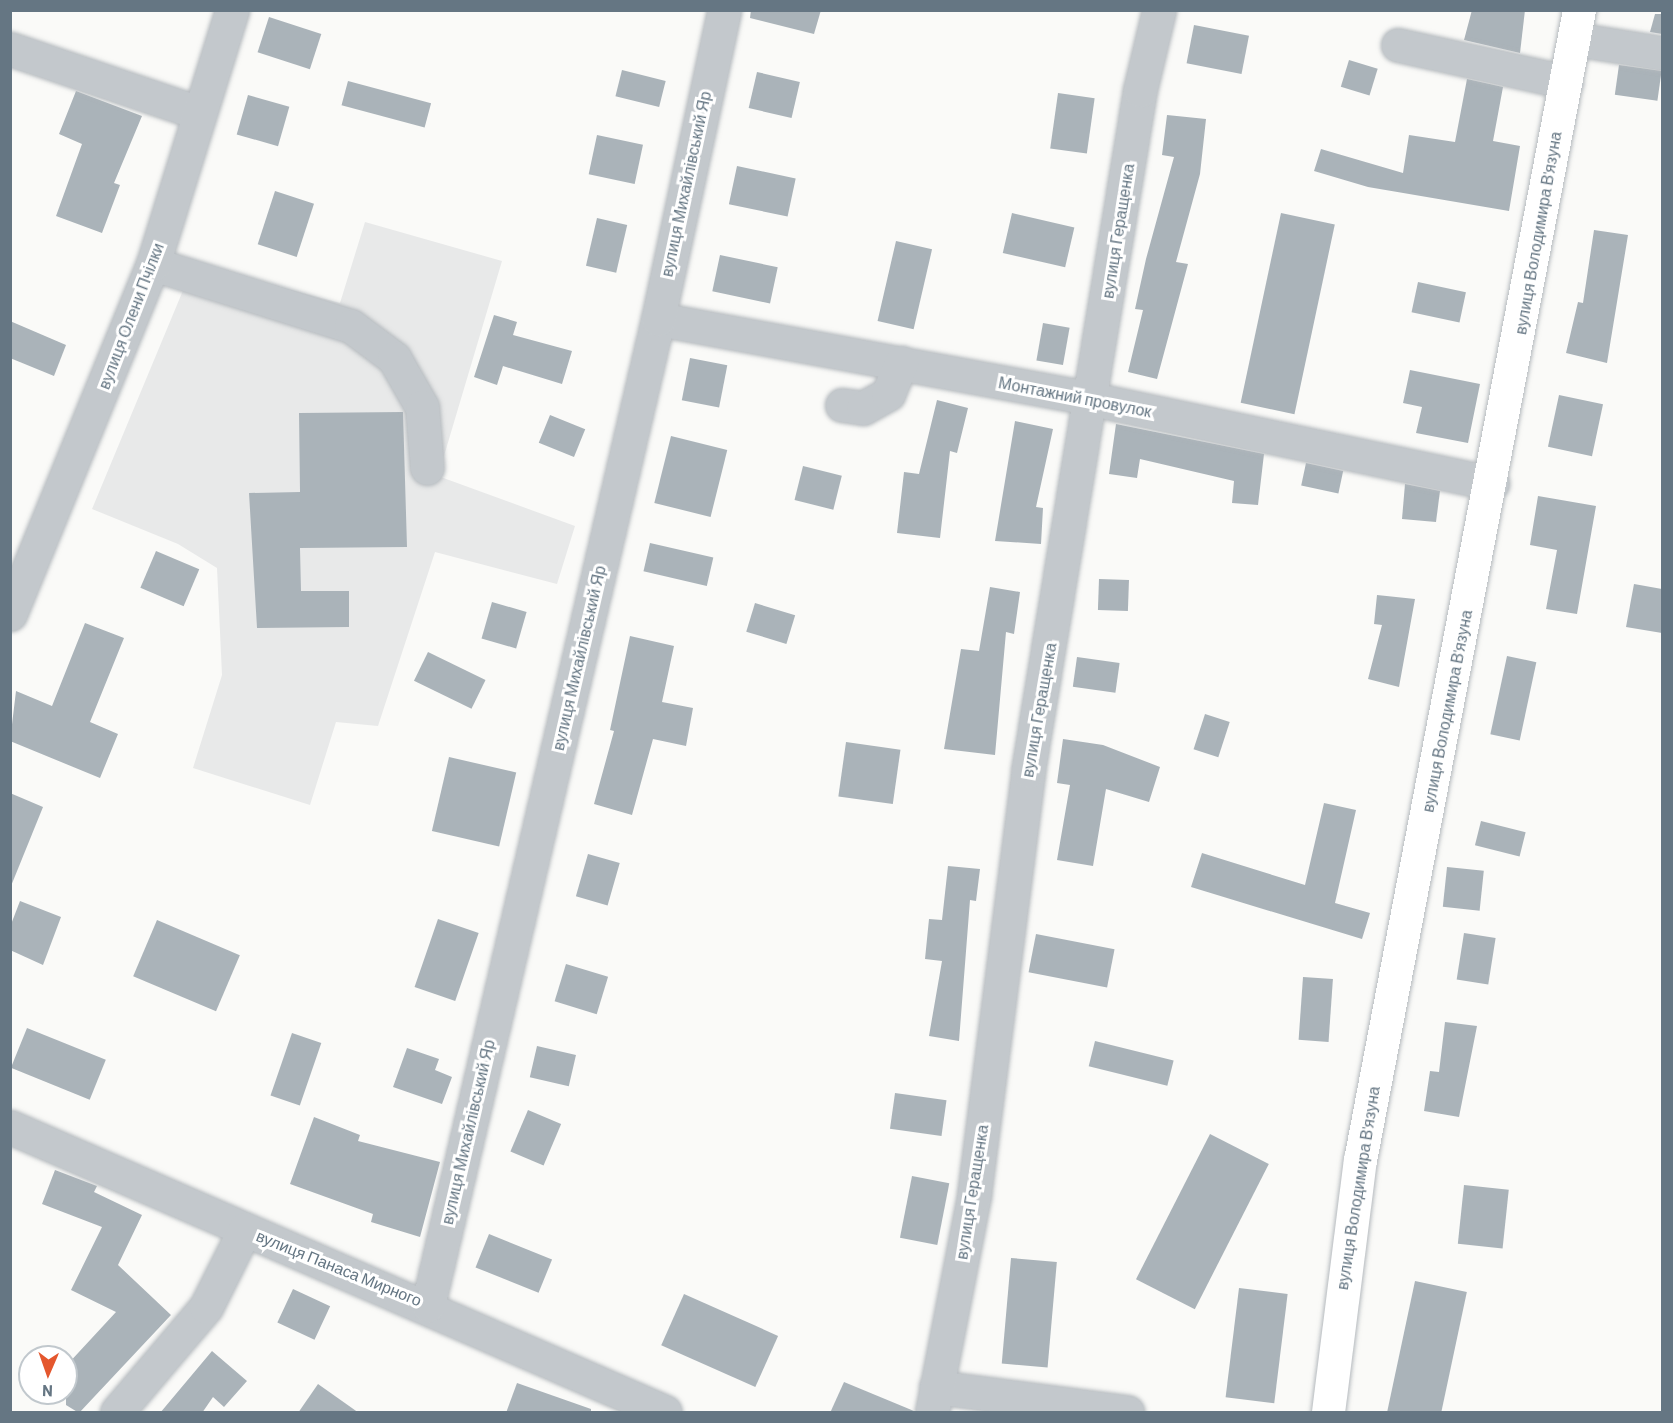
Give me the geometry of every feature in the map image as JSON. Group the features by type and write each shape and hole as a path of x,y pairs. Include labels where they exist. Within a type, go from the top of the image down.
{"main road":[{"name":"вулиця Володимира В'язуна","path":"1328,1413 1360,1160 1492,483 1576,25"}],"street":[{"name":"вулиця Олени Пчілки","path":"10,614 153,264 232,10"},
{"name":"вулиця Михайлівський Яр","path":"428,1305 658,319 724,10"},
{"name":"вулиця Геращенка","path":"934,1400 974,1195 1028,771 1092,399 1140,90 1159,10"},
{"path":"1576,25 1662,53"},
{"path":"1398,45 1566,82"},
{"path":"10,49 199,113"},
{"path":"153,264 351,326 394,358 422,407 427,468"},
{"name":"Монтажний провулок","path":"658,319 1092,399 1492,483"},
{"path":"842,405 863,408 888,394 901,363"},
{"name":"вулиця Панаса Мирного","path":"10,1127 428,1305 665,1413"},
{"path":"117,1413 206,1307 245,1229"},
{"path":"934,1400 1127,1413"}],"shaded area":[{"path":"365,222 502,261 438,476 575,526 557,584 435,552 378,726 336,722 310,805 193,768 222,675 217,568 178,544 92,509 194,264 340,303"}],"building":[{"path":"751,10 821,10 814,34 750,18"},
{"path":"1472,10 1525,10 1520,53 1464,40"},
{"path":"1655,14 1662,14 1662,34 1650,32"},
{"path":"269,17 321,34 310,69 258,52"},
{"path":"1194,25 1249,36 1242,74 1187,63"},
{"path":"1349,60 1378,69 1370,96 1341,87"},
{"path":"1619,65 1662,71 1657,101 1615,95"},
{"path":"622,70 666,81 659,107 615,96"},
{"path":"757,72 800,82 792,118 749,108"},
{"path":"1467,79 1503,87 1493,141 1520,146 1509,211 1368,187 1314,171 1321,149 1403,173 1409,135 1455,142"},
{"path":"348,81 431,103 425,127 342,105"},
{"path":"76,91 142,116 114,183 120,185 102,233 56,216 82,144 59,134"},
{"path":"1058,93 1095,98 1087,154 1050,148"},
{"path":"248,95 289,107 278,146 237,134"},
{"path":"1167,115 1206,119 1200,174 1176,262 1188,264 1157,379 1128,372 1143,310 1135,309 1174,157 1162,155"},
{"path":"597,135 643,145 635,184 589,174"},
{"path":"737,166 796,178 788,217 729,204"},
{"path":"275,191 314,204 297,257 258,244"},
{"path":"1012,213 1074,227 1065,267 1003,253"},
{"path":"1281,213 1335,224 1294,414 1241,403"},
{"path":"597,218 627,225 616,273 586,266"},
{"path":"1594,230 1628,235 1607,363 1566,353 1578,302 1583,303"},
{"path":"896,241 932,249 914,329 878,321"},
{"path":"720,255 778,267 770,303 712,291"},
{"path":"1418,282 1466,292 1459,323 1412,312"},
{"path":"494,315 517,322 513,335 572,351 562,384 503,366 497,385 474,377"},
{"path":"10,321 66,345 54,376 10,358"},
{"path":"1043,323 1070,328 1063,365 1036,360"},
{"path":"690,358 727,365 719,407 682,400"},
{"path":"1410,370 1480,384 1468,443 1416,433 1422,407 1403,403"},
{"path":"1559,395 1603,404 1592,456 1548,447"},
{"path":"937,400 968,408 957,453 950,451 940,538 897,533 904,472 919,474"},
{"path":"403,412 407,547 300,548 301,591 349,591 349,627 257,628 249,493 300,492 299,413"},
{"path":"550,415 585,429 574,457 539,443"},
{"path":"1015,421 1053,429 1036,507 1043,508 1041,544 995,541"},
{"path":"1116,424 1264,454 1258,505 1232,503 1234,481 1140,459 1137,478 1109,474"},
{"path":"671,436 727,450 711,517 654,503"},
{"path":"1306,463 1343,471 1338,493 1301,485"},
{"path":"803,466 842,476 833,510 795,500"},
{"path":"1405,484 1440,491 1436,522 1402,519"},
{"path":"1538,496 1596,506 1577,614 1546,609 1557,550 1530,545"},
{"path":"650,543 713,558 707,586 643,571"},
{"path":"156,551 199,569 184,606 140,588"},
{"path":"1099,579 1129,580 1128,611 1098,610"},
{"path":"1634,584 1662,589 1662,633 1626,627"},
{"path":"990,587 1020,592 1014,634 1006,632 995,755 944,749 961,649 979,651"},
{"path":"1377,595 1415,599 1399,687 1368,679 1382,625 1374,624"},
{"path":"492,602 527,612 516,648 482,639"},
{"path":"755,603 795,615 786,644 746,632"},
{"path":"85,623 124,638 90,722 118,734 100,778 10,741 16,691 52,706"},
{"path":"630,636 674,646 662,702 693,708 686,746 653,739 632,815 594,804 614,731 610,730"},
{"path":"428,652 486,680 471,709 414,681"},
{"path":"1507,656 1536,662 1520,740 1490,734"},
{"path":"1077,657 1120,663 1115,693 1073,687"},
{"path":"1205,714 1230,722 1218,757 1194,749"},
{"path":"1063,739 1103,745 1160,767 1149,802 1106,789 1093,866 1057,860 1070,785 1057,783"},
{"path":"846,742 900,750 893,804 838,796"},
{"path":"449,757 516,773 499,847 432,831"},
{"path":"10,793 43,807 11,886 10,886"},
{"path":"1324,803 1356,810 1335,903 1370,913 1362,939 1191,887 1202,853 1305,885"},
{"path":"1481,821 1526,832 1520,856 1475,845"},
{"path":"588,854 620,863 608,905 576,896"},
{"path":"948,866 980,869 976,901 970,900 959,1041 929,1036 942,961 925,959 929,919 942,920"},
{"path":"1447,867 1484,871 1480,911 1443,907"},
{"path":"20,901 61,917 43,965 10,950 10,927"},
{"path":"438,919 479,933 455,1001 415,987"},
{"path":"157,920 240,955 216,1011 133,976"},
{"path":"1464,933 1496,938 1488,984 1457,979"},
{"path":"1036,934 1115,949 1107,988 1029,972"},
{"path":"566,964 608,977 597,1014 555,1001"},
{"path":"1303,977 1333,979 1329,1042 1299,1040"},
{"path":"1445,1022 1477,1026 1459,1117 1424,1111 1430,1071 1439,1072"},
{"path":"27,1028 106,1060 90,1100 11,1068"},
{"path":"292,1033 321,1043 300,1105 271,1095"},
{"path":"1095,1041 1174,1061 1167,1086 1089,1066"},
{"path":"537,1046 576,1055 569,1086 530,1077"},
{"path":"407,1048 439,1059 435,1070 452,1077 442,1104 393,1087"},
{"path":"895,1093 946,1100 941,1136 890,1129"},
{"path":"528,1110 561,1124 544,1165 510,1151"},
{"path":"314,1117 360,1135 358,1141 440,1162 420,1237 371,1222 373,1214 290,1184"},
{"path":"1210,1134 1269,1164 1195,1309 1136,1279"},
{"path":"55,1170 97,1186 94,1192 142,1215 118,1265 171,1315 79,1413 66,1405 78,1405 78,1353 116,1312 71,1290 102,1227 42,1204"},
{"path":"912,1176 949,1183 937,1245 900,1238"},
{"path":"1464,1185 1509,1190 1503,1248 1458,1244"},
{"path":"489,1234 552,1259 539,1293 476,1267"},
{"path":"1011,1258 1057,1262 1048,1368 1002,1364"},
{"path":"1415,1281 1467,1292 1441,1412 1387,1412"},
{"path":"1239,1288 1288,1294 1274,1403 1226,1397"},
{"path":"293,1289 330,1306 315,1340 277,1323"},
{"path":"684,1294 778,1336 755,1387 661,1345"},
{"path":"212,1351 247,1381 224,1407 213,1397 202,1413 160,1413"},
{"path":"844,1382 914,1411 914,1413 830,1413"},
{"path":"517,1383 591,1409 591,1413 506,1413"},
{"path":"318,1384 359,1413 298,1413"}]}
